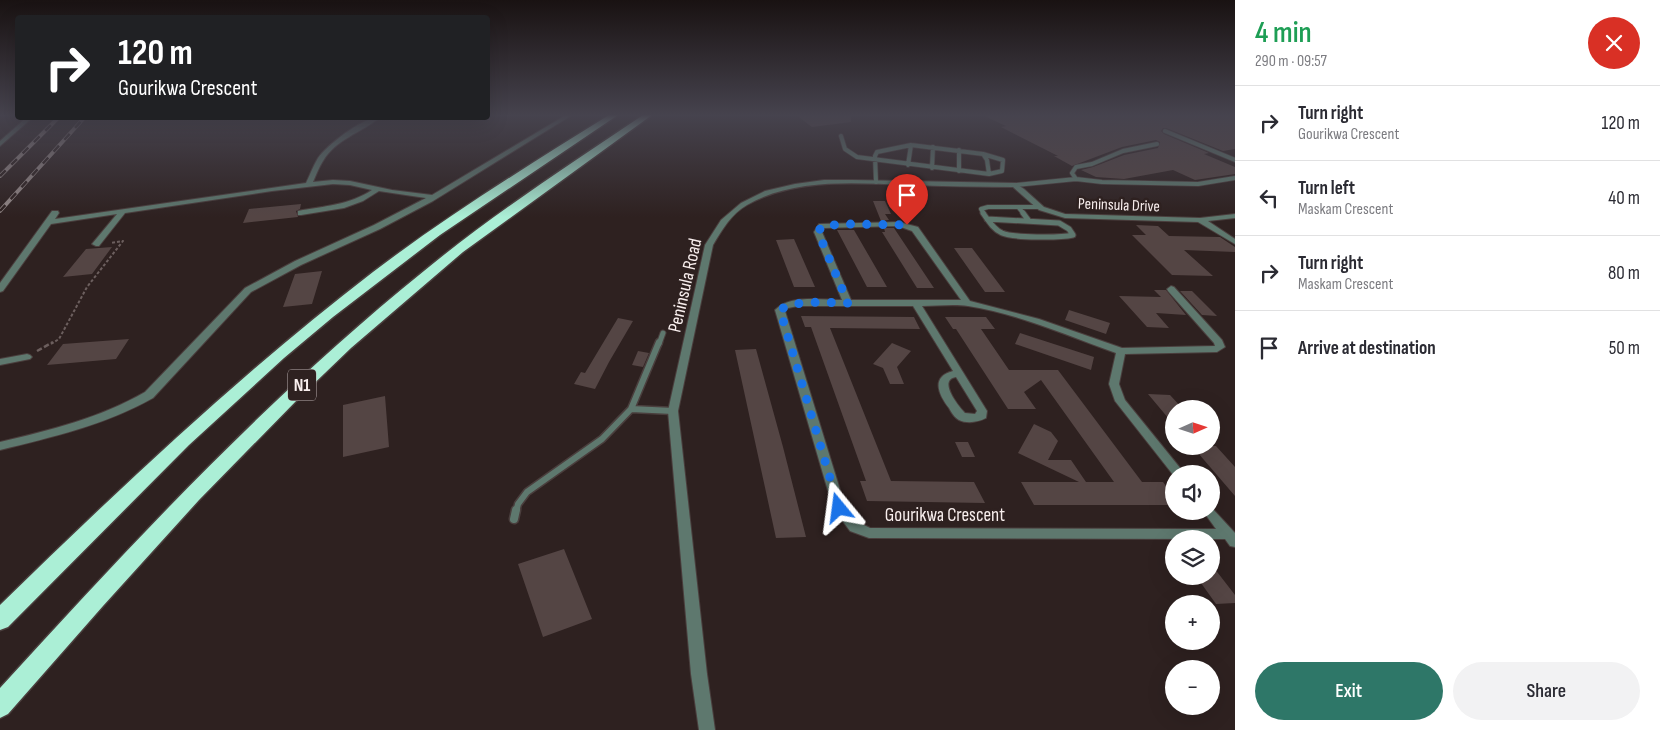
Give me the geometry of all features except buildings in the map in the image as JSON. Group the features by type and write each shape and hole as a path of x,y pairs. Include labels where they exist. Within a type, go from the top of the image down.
{"highway":[{"name":"N1","path":"0,620 167,456 316,325 433,234 562,149"},
{"name":"N1","path":"0,706 103,589 187,500 268,417 336,352 398,298 466,244 600,149"}],"street":[{"path":"308,185 319,161 330,149"},
{"path":"0,446 92,422 111,416 133,405 149,395 248,290 298,263 377,227 512,149"},
{"name":"Peninsula Road","path":"707,730 699,674 674,412 709,245 716,228 745,203 778,190 817,183 876,182 1014,186"},
{"path":"48,222 308,185 350,183 432,197"},
{"path":"1014,186 1023,190 1040,207"},
{"path":"301,213 328,210 358,202 378,189"},
{"name":"Peninsula Drive","path":"1040,207 1065,216 1200,220 1235,216"},
{"path":"96,244 123,211"},
{"path":"0,288 55,213"},
{"path":"1200,220 1235,242"},
{"path":"848,303 818,232 822,226 899,224 915,229 967,303"},
{"path":"1171,289 1219,342 1220,347 1217,349 1120,351 1114,384 1120,401 1172,465"},
{"name":"Gourikwa Crescent","path":"1120,351 1036,321 967,303 798,303 785,306 780,310 839,508 855,527 870,533 1232,538"},
{"path":"916,303 960,374 982,411 982,414 977,418 962,417 955,410 943,387 944,381 948,376 960,374"},
{"path":"0,362 26,357"},
{"path":"1217,520 1232,538"}],"lane":[{"path":"846,149 849,153 876,161 959,171 989,174 1002,171 1004,166 999,158 951,149"},
{"path":"876,182 877,152 887,149"},
{"path":"908,165 910,149"},
{"path":"932,168 933,149"},
{"path":"1076,179 1072,173 1076,167 1092,164 1132,149"},
{"path":"1209,149 1235,160"},
{"path":"959,150 959,171"},
{"path":"983,154 987,160 989,174"},
{"name":"Peninsula Road","path":"1014,186 1076,179 1102,182 1198,184 1235,178"},
{"path":"987,219 1059,223 1069,229 1074,235 1061,238 1004,234 997,232 987,219 981,211 982,207 1040,207"},
{"path":"1019,208 1029,221"},
{"path":"514,519 518,504 527,492 602,439 631,409 663,333"},
{"path":"631,409 674,412"}],"path":[{"path":"26,357 59,339 87,287 123,241 96,244"}],"railway":[{"path":"0,176 27,149"},
{"path":"0,211 56,149"}],"route":[{"path":"839,508 780,310 785,306 798,303 848,303 818,232 819,228 832,224 907,225"}]}
